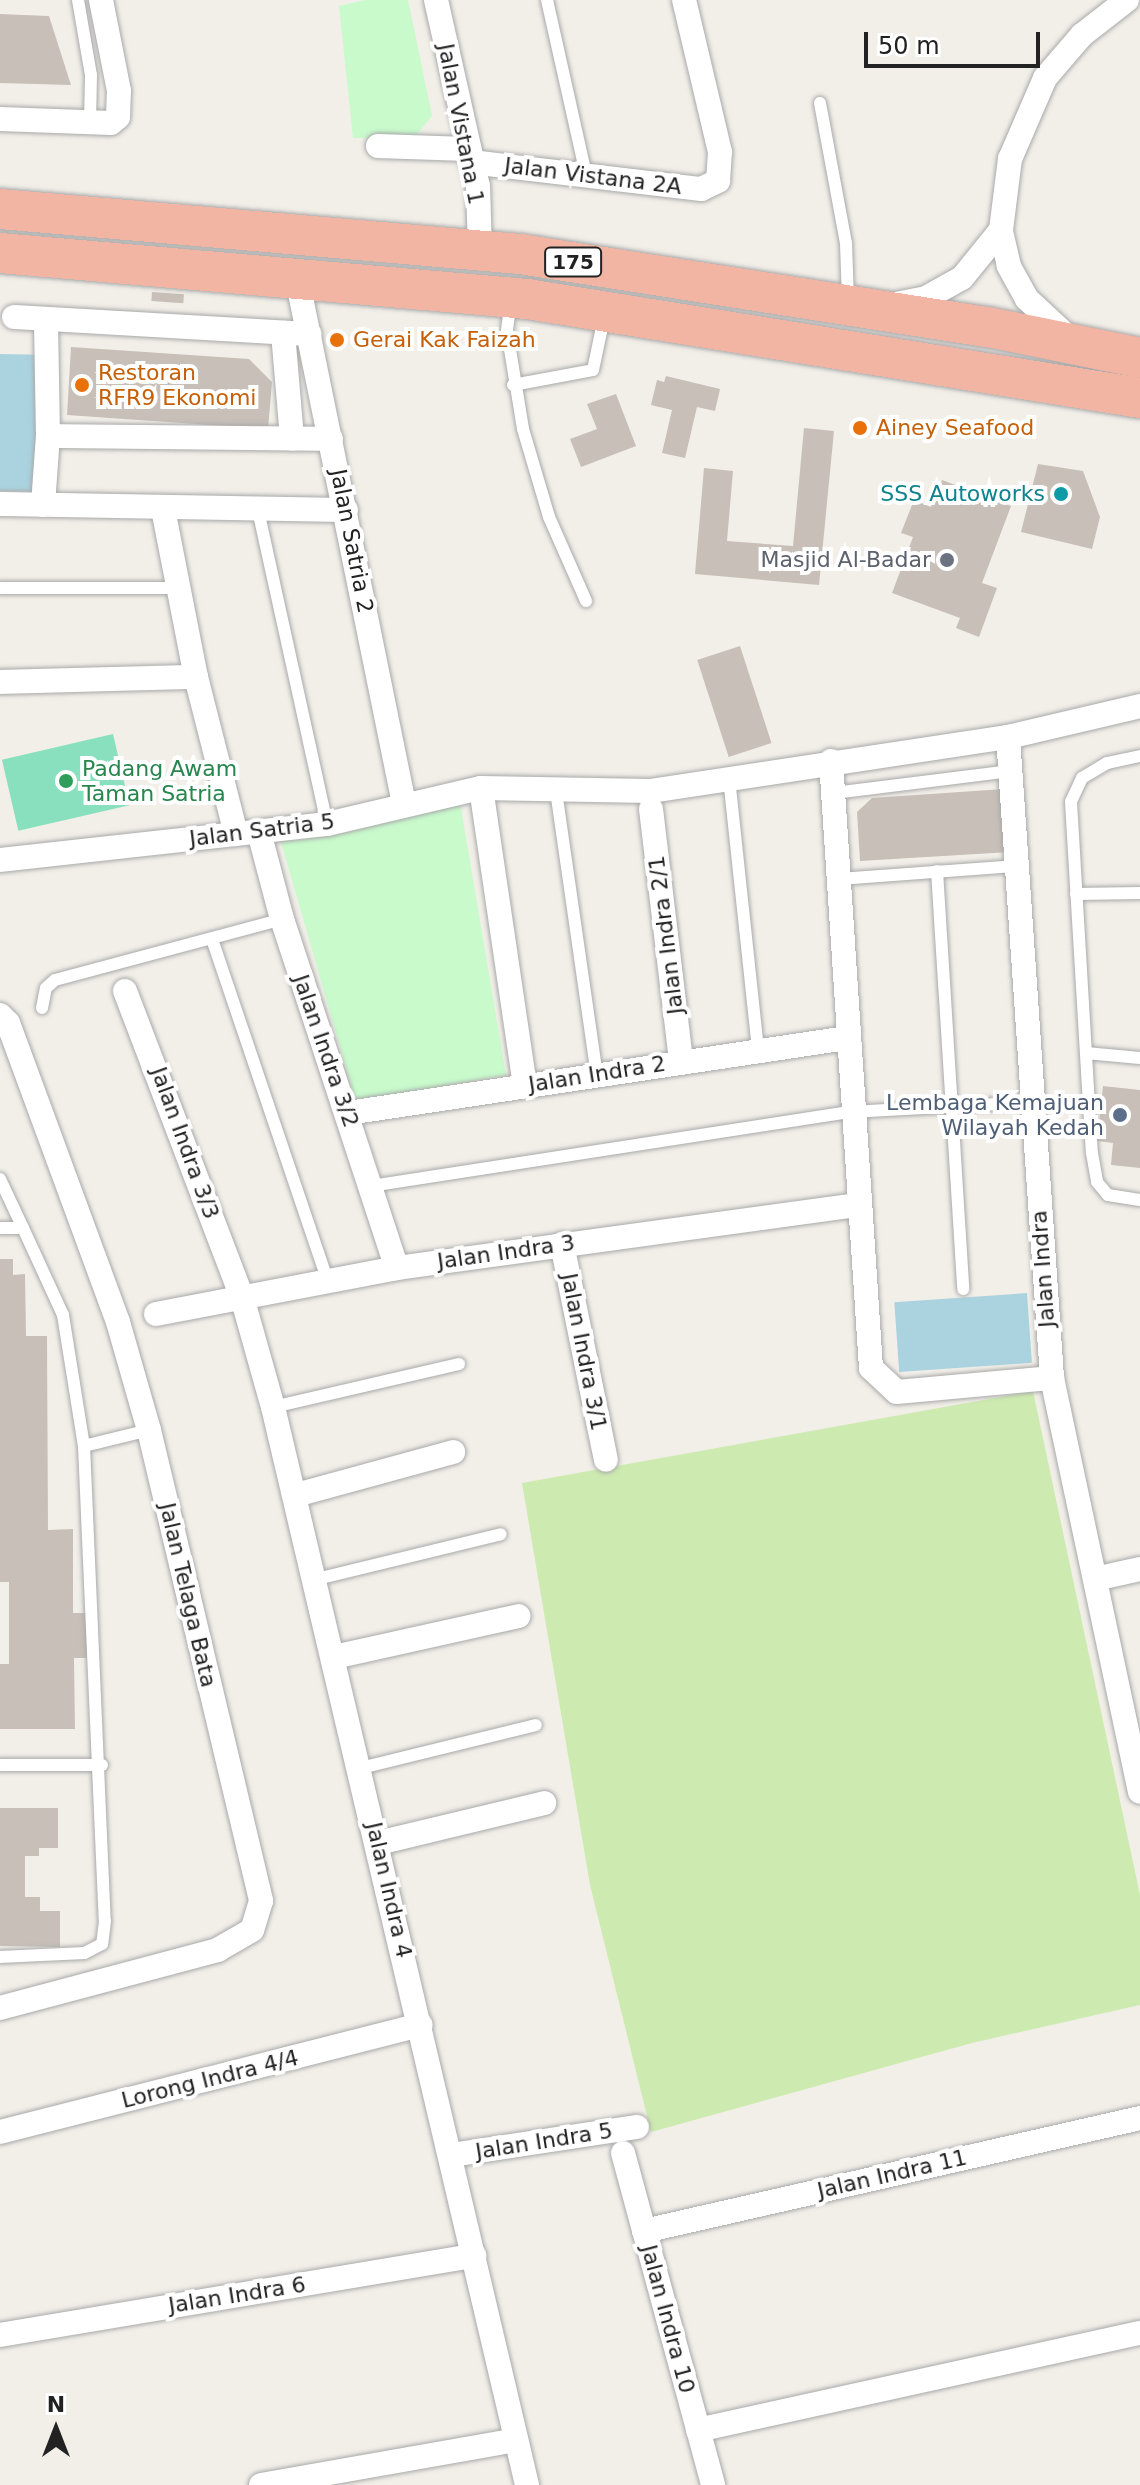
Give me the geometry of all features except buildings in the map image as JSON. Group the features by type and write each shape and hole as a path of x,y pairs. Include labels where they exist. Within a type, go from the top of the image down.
{"highway":[{"name":"175","path":"0,209 480,249 848,305 1140,358"},
{"name":"175","path":"0,253 512,297 1140,398"}],"street":[{"path":"0,119 111,123 120,112 101,0"},
{"name":"Jalan Vistana 1","path":"436,0 478,186 480,249"},
{"name":"Jalan Vistana 2A","path":"378,146 469,155 586,175 701,189 718,181 720,152 684,0"},
{"path":"1085,347 1053,327 1027,299 1009,266 1001,230 1010,159 1045,78 1082,35 1127,0"},
{"path":"848,305 905,303 944,289 977,264 1001,230"},
{"name":"Jalan Satria 2","path":"297,278 404,804"},
{"path":"14,317 310,334"},
{"path":"43,505 48,436 46,319"},
{"path":"283,333 292,439"},
{"path":"48,436 331,439"},
{"path":"0,504 346,510"},
{"name":"Jalan Indra 3/2","path":"163,509 196,677 348,1113 397,1268"},
{"path":"0,682 196,677"},
{"name":"Jalan Satria 5","path":"0,860 327,824 481,788 650,791 831,761 1008,737 1140,706"},
{"name":"Jalan Indra","path":"1008,737 1052,1378 1139,1784"},
{"path":"831,761 851,1112 871,1368 882,1384 897,1392 1052,1378"},
{"path":"481,788 525,1085"},
{"name":"Jalan Indra 2/1","path":"651,809 681,1061"},
{"name":"Jalan Indra 3/3","path":"125,991 242,1297"},
{"name":"Jalan Telaga Bata","path":"0,1015 8,1023 118,1322 149,1430 261,1901 259,1917 239,1942 0,2008"},
{"name":"Jalan Indra 2","path":"348,1113 847,1038"},
{"name":"Jalan Indra 3","path":"156,1314 397,1268 859,1205"},
{"name":"Jalan Indra 3/1","path":"562,1244 606,1460"},
{"name":"Jalan Indra 4","path":"242,1297 317,1579 527,2485"},
{"path":"296,1495 453,1452"},
{"path":"1095,1579 1140,1569"},
{"path":"334,1657 519,1616"},
{"path":"378,1843 544,1803"},
{"name":"Lorong Indra 4/4","path":"0,2132 421,2025"},
{"name":"Jalan Indra 11","path":"644,2231 1140,2118"},
{"name":"Jalan Indra 5","path":"451,2155 637,2127"},
{"name":"Jalan Indra 10","path":"623,2153 713,2485"},
{"name":"Jalan Indra 6","path":"0,2335 474,2256"},
{"path":"698,2430 1140,2333"},
{"path":"261,2485 516,2440"}],"lane":[{"path":"78,0 91,75 90,122"},
{"path":"547,0 586,175"},
{"path":"820,103 846,243 848,305"},
{"path":"512,297 507,331 513,385 549,517 586,601"},
{"path":"513,385 593,370 605,311"},
{"path":"258,510 327,824"},
{"path":"0,588 179,588"},
{"path":"1140,756 1107,763 1082,778 1071,802 1097,1182 1108,1195 1140,1200"},
{"path":"834,793 1011,771"},
{"path":"729,778 758,1051"},
{"path":"556,791 597,1074"},
{"path":"839,879 1018,866"},
{"path":"937,871 963,1289"},
{"path":"1076,894 1140,893"},
{"path":"42,1008 42,997 55,980 282,919"},
{"path":"212,939 328,1281"},
{"path":"118,964 125,991"},
{"path":"1086,1053 1140,1058"},
{"path":"371,1186 851,1112 1033,1102"},
{"path":"0,1179 63,1315 84,1446 102,1765 102,1944 84,1953 0,1957"},
{"path":"0,1228 23,1228"},
{"path":"273,1407 459,1364"},
{"path":"84,1446 149,1430"},
{"path":"317,1579 501,1534"},
{"path":"361,1768 536,1725"},
{"path":"0,1765 102,1765"}],"green space":[{"path":"365,0 408,0 432,116 414,138 353,138 339,6"},
{"name":"Padang Awam Taman Satria","path":"113,734 129,805 18,831 2,760"},
{"path":"460,802 506,1075 356,1102 278,832"},
{"path":"1033,1391 1140,1895 1140,2005 972,2043 651,2132 590,1885 522,1483"}],"water":[{"path":"0,354 40,355 38,492 0,491"},
{"path":"1027,1293 1032,1363 899,1372 894,1302"}],"place":[{"name":"Gerai Kak Faizah","path":"337,340"},
{"name":"Restoran RFR9 Ekonomi","path":"82,385"},
{"name":"Ainey Seafood","path":"860,428"},
{"name":"SSS Autoworks","path":"1061,494"},
{"name":"Masjid Al-Badar","path":"947,560"},
{"name":"Padang Awam Taman Satria","path":"66,781"},
{"name":"Lembaga Kemajuan Wilayah Kedah","path":"1120,1115"}]}
